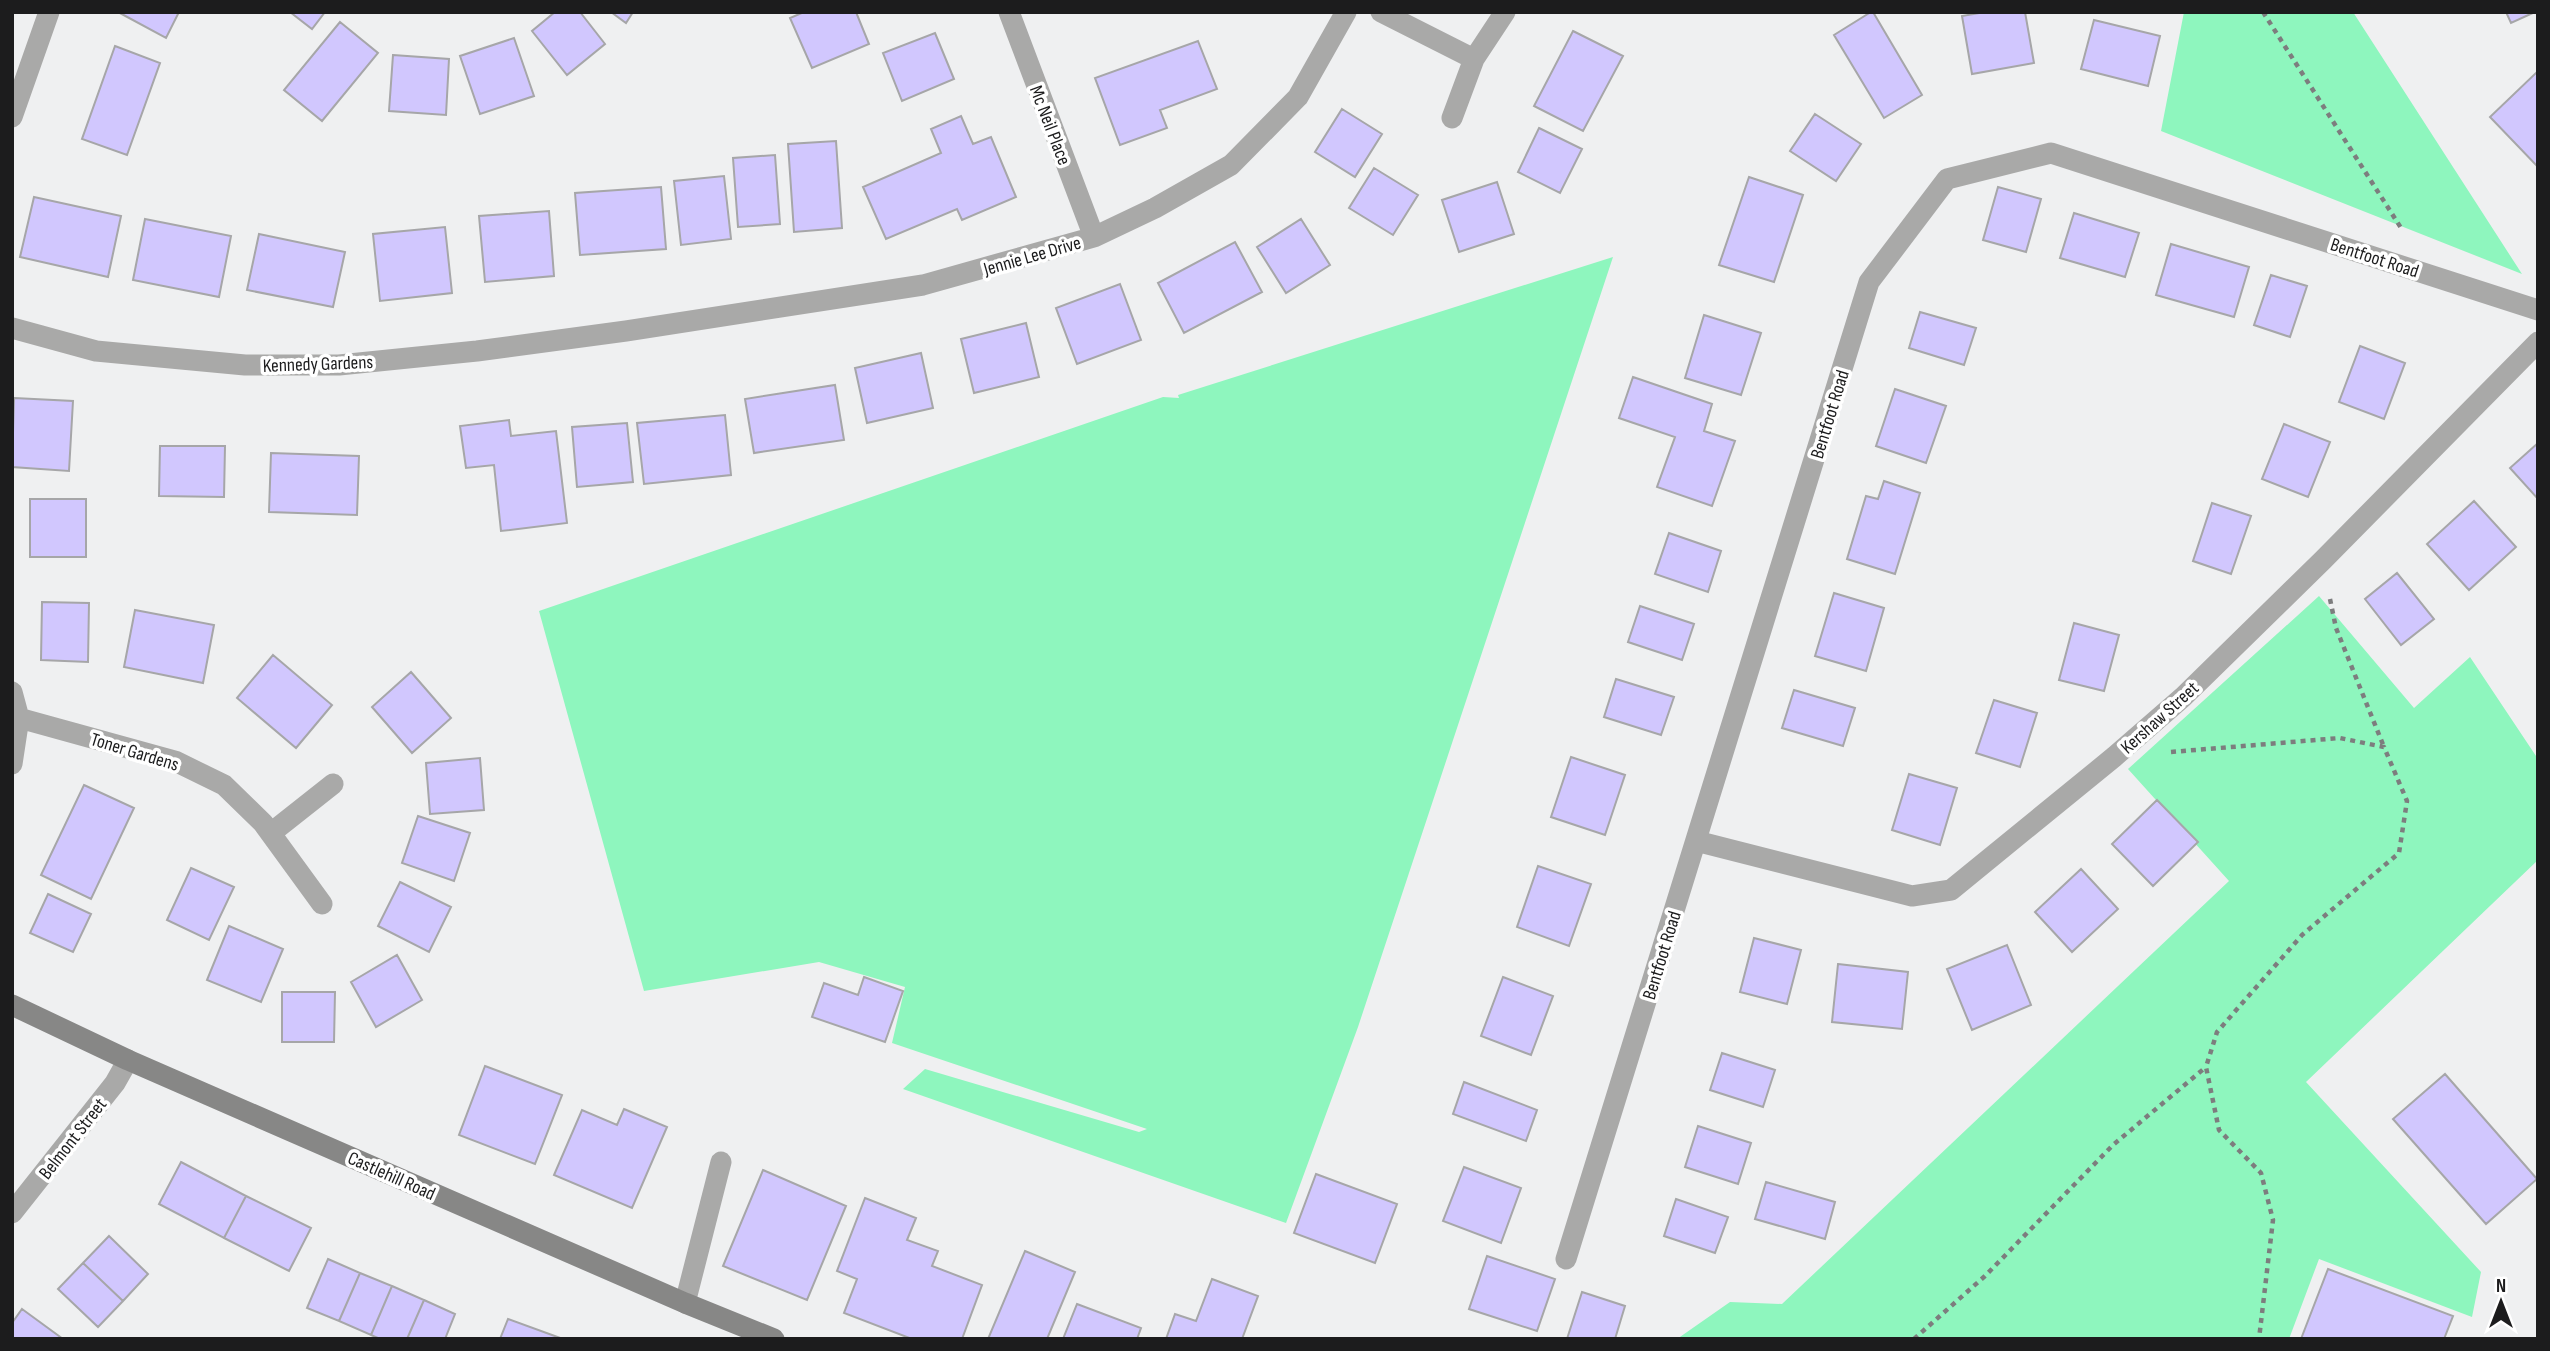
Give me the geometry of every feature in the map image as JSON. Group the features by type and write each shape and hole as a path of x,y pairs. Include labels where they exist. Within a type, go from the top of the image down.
{"main road":[{"name":"Castlehill Road","path":"12,1005 128,1060 685,1303 774,1339"}],"street":[{"path":"12,117 49,12"},
{"name":"Mc Neil Place","path":"1009,12 1094,237"},
{"name":"Jennie Lee Drive","path":"626,331 923,285 1094,237 1155,208 1231,165 1298,97 1346,12"},
{"path":"1381,12 1474,59"},
{"path":"1452,118 1474,59 1505,12"},
{"name":"Bentfoot Road","path":"1566,1259 1870,282 1947,179 2052,153 2538,310"},
{"name":"Kennedy Gardens","path":"12,328 96,351 245,365 339,365 477,351 626,331"},
{"name":"Kershaw Street","path":"1696,841 1912,896 1951,890 2163,714 2323,560 2538,342"},
{"path":"12,692 19,718 12,764"},
{"name":"Toner Gardens","path":"19,718 175,761 224,786 263,823 322,904"},
{"path":"271,834 333,784"},
{"name":"Belmont Street","path":"12,1213 115,1083 128,1060"},
{"path":"685,1303 721,1162"}],"path":[{"path":"2263,12 2403,231 2418,271"},
{"path":"2259,1339 2273,1220 2260,1173 2219,1130 2206,1067 2217,1032 2302,935 2399,853 2407,801 2336,628 2323,560"},
{"path":"2168,752 2340,738 2384,747"},
{"path":"1914,1339 1985,1276 2113,1145 2206,1067"}],"green space":[{"path":"2184,12 2353,12 2522,274 2161,131"},
{"path":"1613,257 1358,1027 1286,1223 903,1089 925,1069 1139,1132 1147,1129 892,1043 905,987 819,962 644,991 539,611 1163,397 1179,398 1178,395"},
{"path":"2319,596 2414,708 2470,657 2538,759 2538,860 2306,1082 2481,1272 2472,1317 2319,1259 2289,1339 1677,1339 1730,1302 1782,1304 2229,881 2128,769"}],"building":[{"path":"118,12 179,12 166,38"},
{"path":"290,12 325,12 312,29"},
{"path":"555,12 580,12 605,44 567,75 532,31"},
{"path":"611,12 633,12 626,23"},
{"path":"804,12 856,12 869,44 812,68 790,18"},
{"path":"1871,12 1922,95 1884,118 1834,35"},
{"path":"1985,12 2025,12 2034,63 1972,74 1962,16"},
{"path":"2506,12 2535,12 2511,23"},
{"path":"2094,20 2160,36 2148,86 2081,69"},
{"path":"340,22 378,53 322,121 284,90"},
{"path":"1573,31 1623,56 1583,131 1534,106"},
{"path":"935,33 954,79 902,101 883,53"},
{"path":"514,38 534,96 480,114 460,56"},
{"path":"1198,41 1217,89 1160,110 1167,128 1120,145 1095,78"},
{"path":"115,46 160,63 127,155 82,139"},
{"path":"393,55 449,59 446,115 389,111"},
{"path":"2538,71 2538,167 2490,117"},
{"path":"1342,109 1382,134 1355,177 1315,152"},
{"path":"1815,114 1861,144 1836,181 1790,151"},
{"path":"961,116 973,144 991,137 1016,197 962,220 957,209 886,239 863,187 941,153 931,129"},
{"path":"1539,128 1582,149 1560,193 1518,172"},
{"path":"836,141 842,228 794,232 788,144"},
{"path":"775,155 780,224 738,227 733,158"},
{"path":"1374,168 1418,195 1393,235 1349,208"},
{"path":"724,176 731,239 681,245 674,181"},
{"path":"1749,177 1803,195 1774,282 1719,265"},
{"path":"1497,182 1514,234 1459,252 1442,200"},
{"path":"661,187 666,249 580,255 575,193"},
{"path":"1998,187 2041,199 2026,252 1983,240"},
{"path":"34,197 121,216 108,277 20,257"},
{"path":"549,211 554,276 485,282 479,216"},
{"path":"2074,213 2139,233 2125,277 2060,258"},
{"path":"145,219 231,236 219,297 133,280"},
{"path":"1301,219 1330,265 1286,293 1257,247"},
{"path":"445,227 452,293 380,301 373,234"},
{"path":"259,234 345,252 333,307 247,290"},
{"path":"1235,242 1262,292 1184,333 1158,283"},
{"path":"2171,244 2249,267 2234,317 2156,295"},
{"path":"2271,275 2307,286 2290,337 2254,325"},
{"path":"1120,284 1141,340 1077,364 1056,308"},
{"path":"1920,312 1976,328 1964,365 1909,348"},
{"path":"1704,315 1761,333 1741,395 1685,378"},
{"path":"1026,323 1039,377 974,393 961,339"},
{"path":"2360,346 2405,363 2384,419 2339,402"},
{"path":"921,353 933,408 867,423 855,368"},
{"path":"1633,377 1712,404 1704,431 1735,441 1712,506 1657,487 1675,437 1619,418"},
{"path":"835,385 844,440 754,453 745,399"},
{"path":"1895,389 1946,406 1926,463 1876,446"},
{"path":"14,398 73,401 69,471 12,467"},
{"path":"725,415 731,475 644,484 637,423"},
{"path":"509,420 511,436 556,431 567,523 501,531 494,465 466,468 460,426"},
{"path":"627,423 633,482 577,487 572,427"},
{"path":"2284,424 2330,442 2308,497 2262,479"},
{"path":"2538,443 2538,499 2510,468"},
{"path":"160,446 225,446 224,497 159,496"},
{"path":"271,453 359,456 357,515 269,512"},
{"path":"1884,481 1920,493 1895,574 1847,559 1866,496 1878,499"},
{"path":"30,499 86,499 86,557 30,557"},
{"path":"2474,501 2516,547 2469,590 2427,544"},
{"path":"2212,503 2251,516 2231,574 2193,561"},
{"path":"1669,533 1721,551 1708,592 1655,574"},
{"path":"2397,573 2434,619 2401,645 2365,599"},
{"path":"1834,593 1884,608 1866,671 1815,656"},
{"path":"42,602 89,603 88,662 41,660"},
{"path":"1640,606 1694,624 1682,660 1628,642"},
{"path":"135,610 214,625 203,683 124,667"},
{"path":"2074,623 2119,635 2104,691 2059,680"},
{"path":"273,655 332,705 296,748 237,698"},
{"path":"411,672 451,718 412,753 372,707"},
{"path":"1616,679 1674,697 1661,735 1604,717"},
{"path":"1794,690 1855,708 1843,746 1782,728"},
{"path":"1994,700 2037,713 2020,767 1976,753"},
{"path":"1571,757 1625,775 1605,835 1551,817"},
{"path":"480,758 484,810 430,814 426,763"},
{"path":"1909,774 1957,788 1940,845 1892,830"},
{"path":"84,785 134,808 91,899 41,875"},
{"path":"2157,800 2198,842 2153,886 2112,844"},
{"path":"418,816 470,833 454,881 402,863"},
{"path":"1538,866 1591,884 1569,946 1517,927"},
{"path":"191,868 234,887 209,940 167,920"},
{"path":"2081,869 2118,909 2072,952 2035,912"},
{"path":"400,882 451,907 429,952 378,926"},
{"path":"48,894 91,914 73,952 30,933"},
{"path":"229,926 283,949 261,1002 207,980"},
{"path":"1754,938 1801,950 1787,1004 1740,992"},
{"path":"2007,945 2031,1005 1972,1030 1947,969"},
{"path":"397,955 422,1000 376,1027 351,982"},
{"path":"1838,964 1908,972 1902,1029 1832,1022"},
{"path":"864,977 903,991 885,1042 812,1017 824,983 858,995"},
{"path":"1503,977 1553,996 1531,1055 1481,1036"},
{"path":"282,992 335,992 334,1042 282,1042"},
{"path":"1722,1053 1775,1070 1763,1107 1710,1090"},
{"path":"485,1066 562,1095 535,1164 459,1135"},
{"path":"2445,1074 2537,1179 2486,1224 2393,1119"},
{"path":"1464,1082 1537,1110 1526,1141 1453,1114"},
{"path":"624,1109 667,1127 632,1208 554,1175 582,1110 617,1125"},
{"path":"1698,1126 1751,1143 1738,1184 1685,1167"},
{"path":"181,1162 246,1196 224,1238 159,1204"},
{"path":"1464,1167 1521,1188 1501,1243 1443,1221"},
{"path":"763,1170 846,1206 807,1300 723,1266"},
{"path":"1316,1174 1397,1204 1375,1263 1294,1233"},
{"path":"1766,1182 1835,1202 1825,1239 1755,1219"},
{"path":"246,1196 311,1228 289,1271 224,1238"},
{"path":"865,1198 916,1218 907,1240 938,1251 932,1266 982,1285 962,1339 912,1339 844,1313 857,1279 837,1271"},
{"path":"1676,1199 1728,1217 1715,1253 1664,1236"},
{"path":"109,1236 148,1274 123,1301 83,1263"},
{"path":"1025,1251 1075,1272 1047,1339 988,1339"},
{"path":"1487,1256 1555,1279 1537,1331 1469,1309"},
{"path":"328,1259 360,1273 339,1321 307,1308"},
{"path":"83,1263 123,1301 98,1327 58,1289"},
{"path":"2328,1269 2453,1316 2444,1339 2301,1339"},
{"path":"360,1273 392,1286 371,1335 339,1321"},
{"path":"1212,1279 1258,1296 1242,1339 1166,1339 1175,1314 1196,1321"},
{"path":"392,1286 424,1300 407,1339 380,1339 371,1335"},
{"path":"1582,1292 1625,1306 1615,1339 1567,1339"},
{"path":"424,1300 455,1314 445,1339 407,1339"},
{"path":"1077,1304 1141,1328 1137,1339 1063,1339"},
{"path":"22,1309 63,1339 12,1339 12,1323"},
{"path":"508,1319 563,1339 500,1339"}]}
